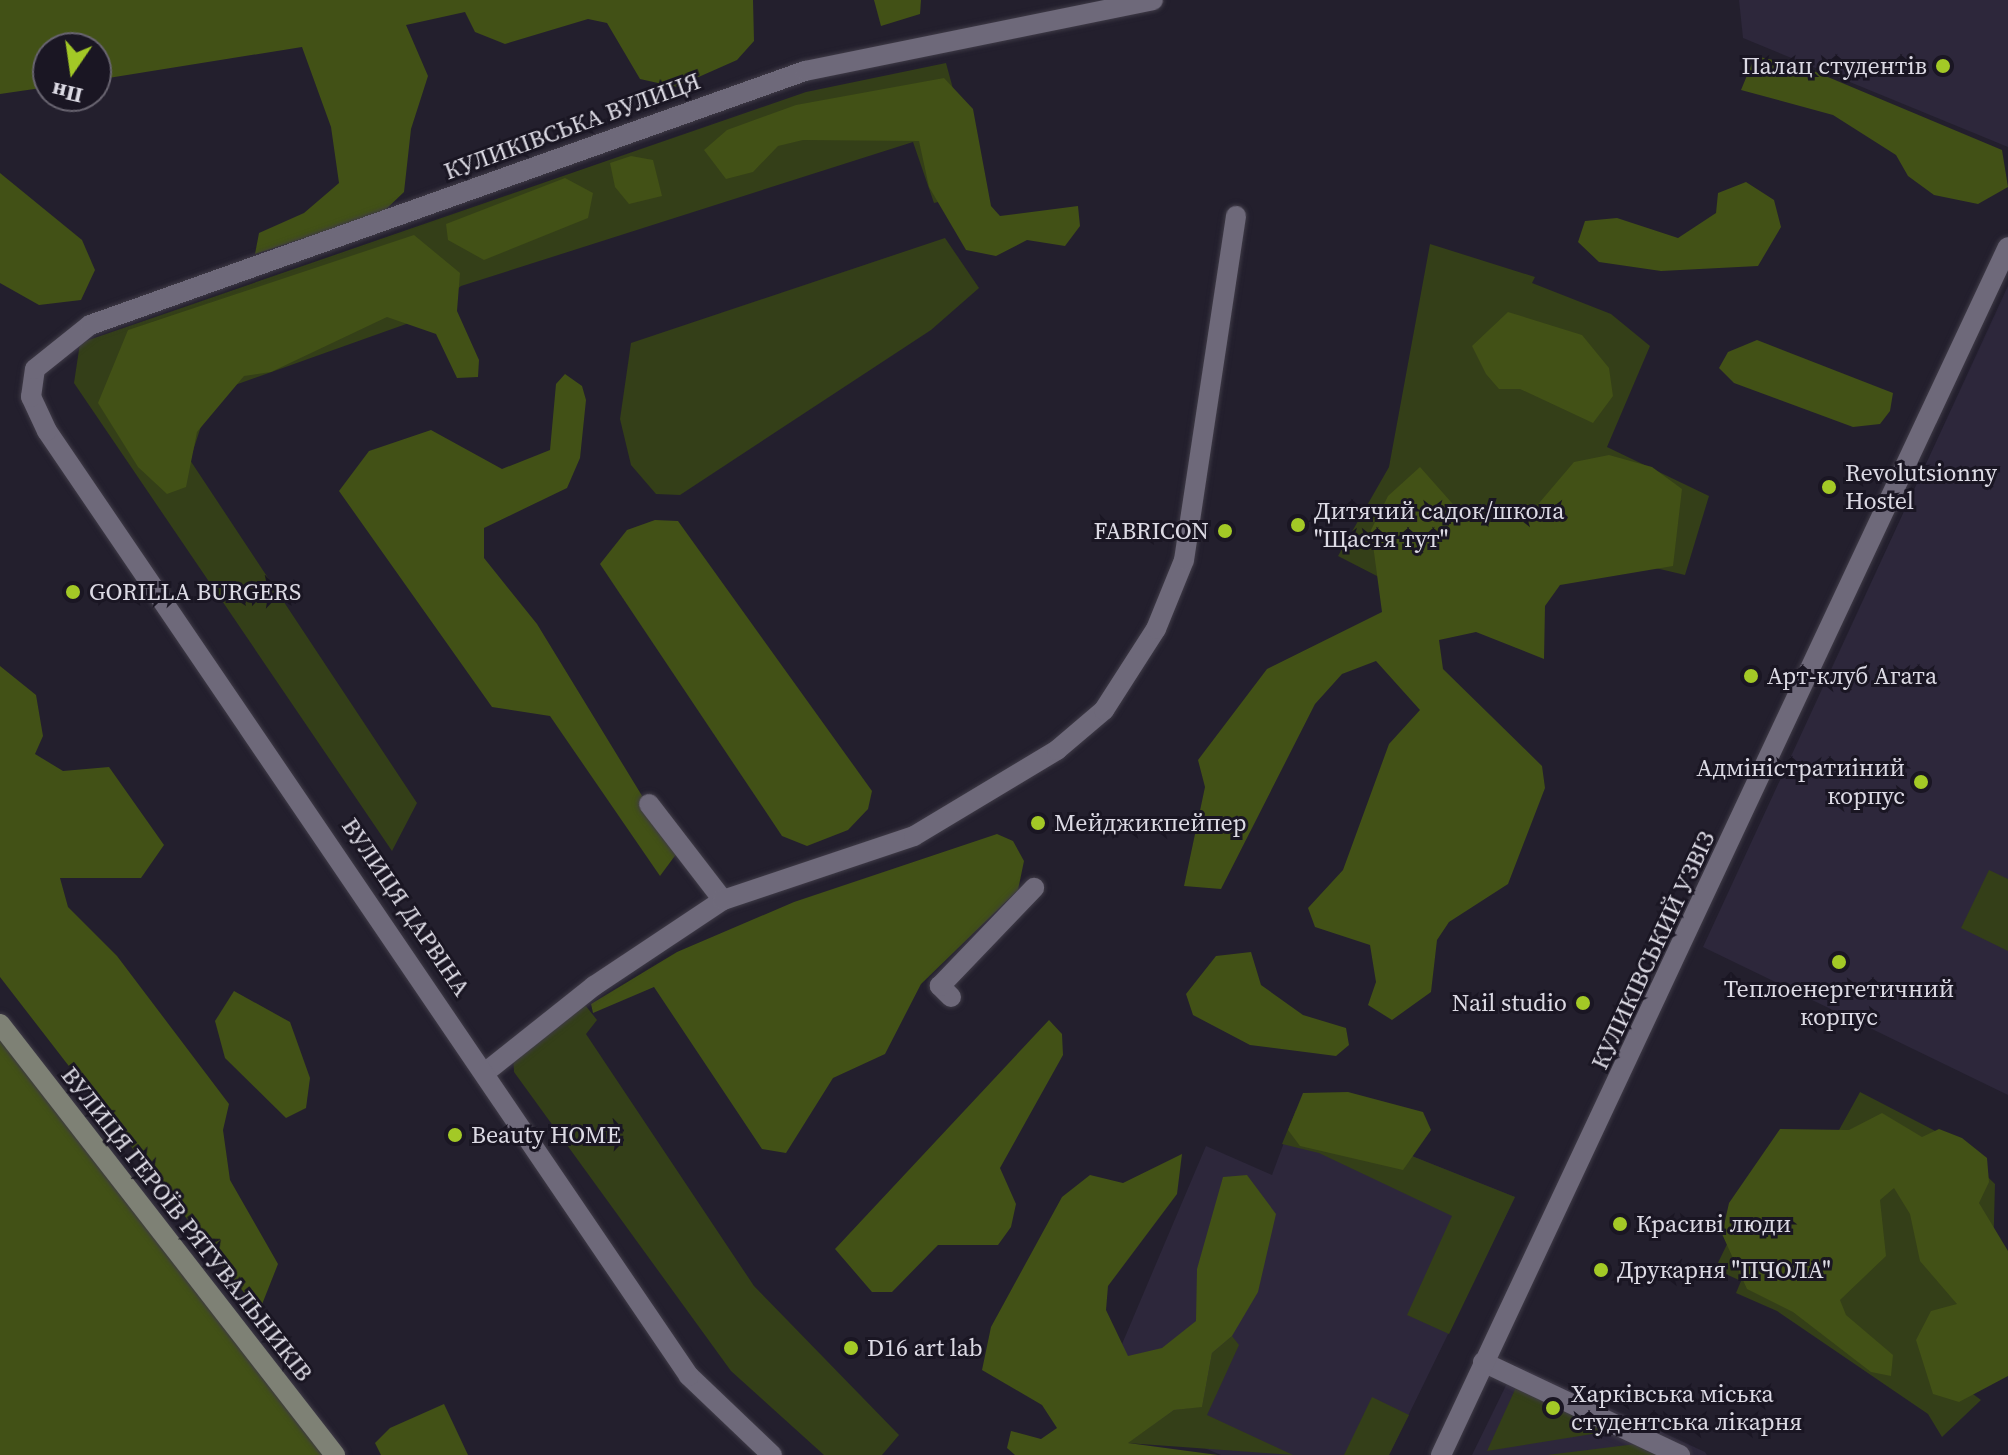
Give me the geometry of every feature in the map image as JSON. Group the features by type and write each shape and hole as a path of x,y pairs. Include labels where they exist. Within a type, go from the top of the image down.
{"street":[{"name":"КУЛИКІВСЬКА ВУЛИЦЯ","path":"35,369 90,325 805,71 1153,0"},
{"path":"487,1071 594,986 723,900 914,836 1057,750 1104,710 1156,629 1184,560 1236,216"},
{"name":"КУЛИКІВСЬКИЙ УЗВІЗ","path":"1441,1455 2008,247"},
{"name":"ВУЛИЦЯ ДАРВІНА","path":"35,369 31,397 47,431 487,1071 689,1376 772,1455"},
{"path":"649,804 723,900"},
{"path":"951,997 940,986 1034,888"},
{"name":"ВУЛИЦЯ ГЕРОЇВ РЯТУВАЛЬНИКІВ","path":"0,1024 335,1455"},
{"path":"1483,1362 1680,1455"}],"shaded area":[{"name":"Палац студентів","path":"1739,0 2008,0 2008,147 1743,38"},
{"path":"2008,286 2008,1095 1703,947"},
{"path":"1296,1110 1515,1197 1389,1455 1221,1455 1097,1403 1206,1146 1272,1175"},
{"name":"Харківська міська студентська лікарня","path":"1516,1365 1705,1452 1707,1455 1472,1455"}],"green space":[{"path":"0,0 753,0 754,41 737,60 676,87 640,79 607,23 588,19 505,44 475,32 465,12 406,25 428,76 411,129 404,192 382,213 255,254 259,233 304,213 339,183 331,127 302,47 112,77 112,32 32,32 32,89 0,94"},
{"path":"874,0 921,0 920,14 881,26"},
{"path":"1755,56 1804,67 2002,150 2008,187 1978,204 1934,195 1908,176 1896,155 1833,115 1741,90"},
{"path":"946,63 981,192 934,203 913,142 461,286 423,318 235,385 206,411 190,460 417,803 392,851 74,383 80,343 806,92"},
{"path":"944,78 973,109 991,206 1000,216 1078,206 1080,226 1065,246 1027,240 996,256 966,250 929,187 919,141 803,140 778,146 753,172 726,179 704,150 727,130 796,105"},
{"path":"631,156 653,160 662,196 629,204 615,187 610,163"},
{"path":"0,173 82,240 95,270 81,300 39,305 0,283"},
{"path":"565,178 593,193 588,218 484,260 448,240 446,224"},
{"path":"1746,182 1774,200 1781,227 1758,266 1661,271 1599,262 1578,242 1585,221 1617,218 1678,238 1716,213 1718,193"},
{"path":"414,235 460,273 457,311 479,360 478,377 457,378 436,334 387,317 271,372 244,376 197,432 186,487 167,494 138,467 98,403 128,330"},
{"path":"945,238 979,288 931,330 680,495 656,494 631,465 620,419 631,343"},
{"path":"1430,244 1535,277 1532,283 1611,314 1650,346 1607,447 1709,496 1685,575 1563,546 1517,648 1338,556 1389,467"},
{"path":"1508,312 1582,335 1609,368 1613,396 1593,423 1520,389 1499,389 1486,374 1472,346"},
{"path":"1757,340 1893,393 1890,411 1880,424 1853,427 1734,383 1719,368 1728,352"},
{"path":"565,374 582,386 586,400 580,458 567,488 484,528 484,558 537,624 677,853 660,876 550,716 492,707 339,491 369,451 431,430 502,469 550,450 556,384"},
{"path":"1609,455 1652,467 1682,489 1673,566 1560,585 1545,606 1544,659 1476,632 1439,640 1443,669 1542,766 1545,788 1508,884 1449,922 1437,940 1431,992 1392,1020 1368,1005 1376,982 1370,945 1315,927 1308,908 1343,870 1389,744 1420,710 1376,661 1342,674 1315,704 1221,889 1184,886 1205,787 1198,760 1267,669 1382,612 1371,530 1388,496 1420,467 1459,511 1485,522 1523,522 1574,462"},
{"path":"655,520 678,521 872,791 868,809 848,830 807,846 782,836 600,564 627,530"},
{"path":"0,666 36,695 43,736 35,754 63,771 109,767 164,845 141,878 60,878 68,907 117,956 229,1104 223,1130 230,1180 278,1264 259,1312 0,977"},
{"path":"997,834 1013,841 1024,861 1018,890 921,984 885,1054 833,1078 786,1153 762,1149 654,987 593,1013 591,1004 677,952 794,902"},
{"path":"1989,870 2008,879 2008,951 1961,928"},
{"path":"1251,952 1261,985 1303,1015 1346,1028 1349,1045 1336,1056 1250,1045 1193,1015 1186,994 1216,956"},
{"path":"234,991 290,1022 310,1078 306,1108 286,1118 225,1058 215,1021"},
{"path":"582,1001 597,1020 586,1034 754,1286 899,1435 882,1455 824,1455 731,1371 514,1072 513,1056"},
{"path":"1049,1020 1062,1034 1063,1055 1000,1168 1016,1204 1011,1227 998,1245 938,1245 892,1292 872,1292 835,1249"},
{"path":"0,1024 327,1455 0,1455"},
{"path":"1348,1092 1423,1112 1431,1130 1403,1170 1300,1146 1288,1130 1303,1093"},
{"path":"1860,1092 1945,1136 1995,1184 1991,1332 1962,1386 1981,1400 1942,1437 1928,1414 1777,1311 1736,1293 1741,1281 1715,1269 1781,1133 1839,1130"},
{"path":"1296,1110 1515,1197 1449,1334 1407,1315 1452,1216 1319,1153 1282,1144"},
{"path":"1882,1113 1922,1137 1939,1129 1962,1138 1987,1158 1989,1182 1979,1203 2008,1251 2008,1376 1959,1402 1933,1394 1916,1340 1931,1311 1957,1304 1920,1261 1910,1214 1894,1188 1880,1200 1886,1256 1840,1300 1846,1315 1893,1355 1891,1376 1871,1372 1793,1312 1747,1289 1722,1234 1729,1203 1780,1129 1849,1130"},
{"path":"1182,1154 1177,1194 1108,1286 1106,1310 1128,1356 1162,1348 1196,1321 1197,1269 1223,1177 1247,1175 1276,1214 1258,1292 1232,1336 1212,1353 1202,1407 1174,1410 1128,1443 1218,1455 1015,1455 1007,1448 1011,1431 1041,1439 1057,1428 1042,1405 982,1370 991,1327 1062,1197 1090,1175 1123,1183"},
{"path":"1232,1336 1239,1345 1207,1415 1293,1455 1127,1443 1174,1410 1202,1406 1212,1353"},
{"path":"1518,1383 1617,1430 1487,1451"},
{"path":"1372,1397 1409,1415 1389,1455 1344,1455"},
{"path":"444,1404 468,1455 381,1455 375,1443 390,1428"},
{"path":"1636,1444 1659,1455 1547,1455"}],"place":[{"name":"Палац студентів","path":"1943,66"},
{"name":"Revolutsionny Hostel","path":"1829,487"},
{"name":"Дитячий садок/школа \"Щастя тут\"","path":"1298,525"},
{"name":"FABRICON","path":"1225,531"},
{"name":"GORILLA BURGERS","path":"73,592"},
{"name":"Арт-клуб Агата","path":"1751,676"},
{"name":"Адміністратиіний корпус","path":"1921,782"},
{"name":"Мейджикпейпер","path":"1038,823"},
{"name":"Теплоенергетичний корпус","path":"1839,962"},
{"name":"Nail studio","path":"1583,1003"},
{"name":"Beauty HOME","path":"455,1135"},
{"name":"Красиві люди","path":"1620,1224"},
{"name":"Друкарня \"ПЧОЛА\"","path":"1601,1270"},
{"name":"D16 art lab","path":"851,1348"},
{"name":"Харківська міська студентська лікарня","path":"1553,1408"}]}
